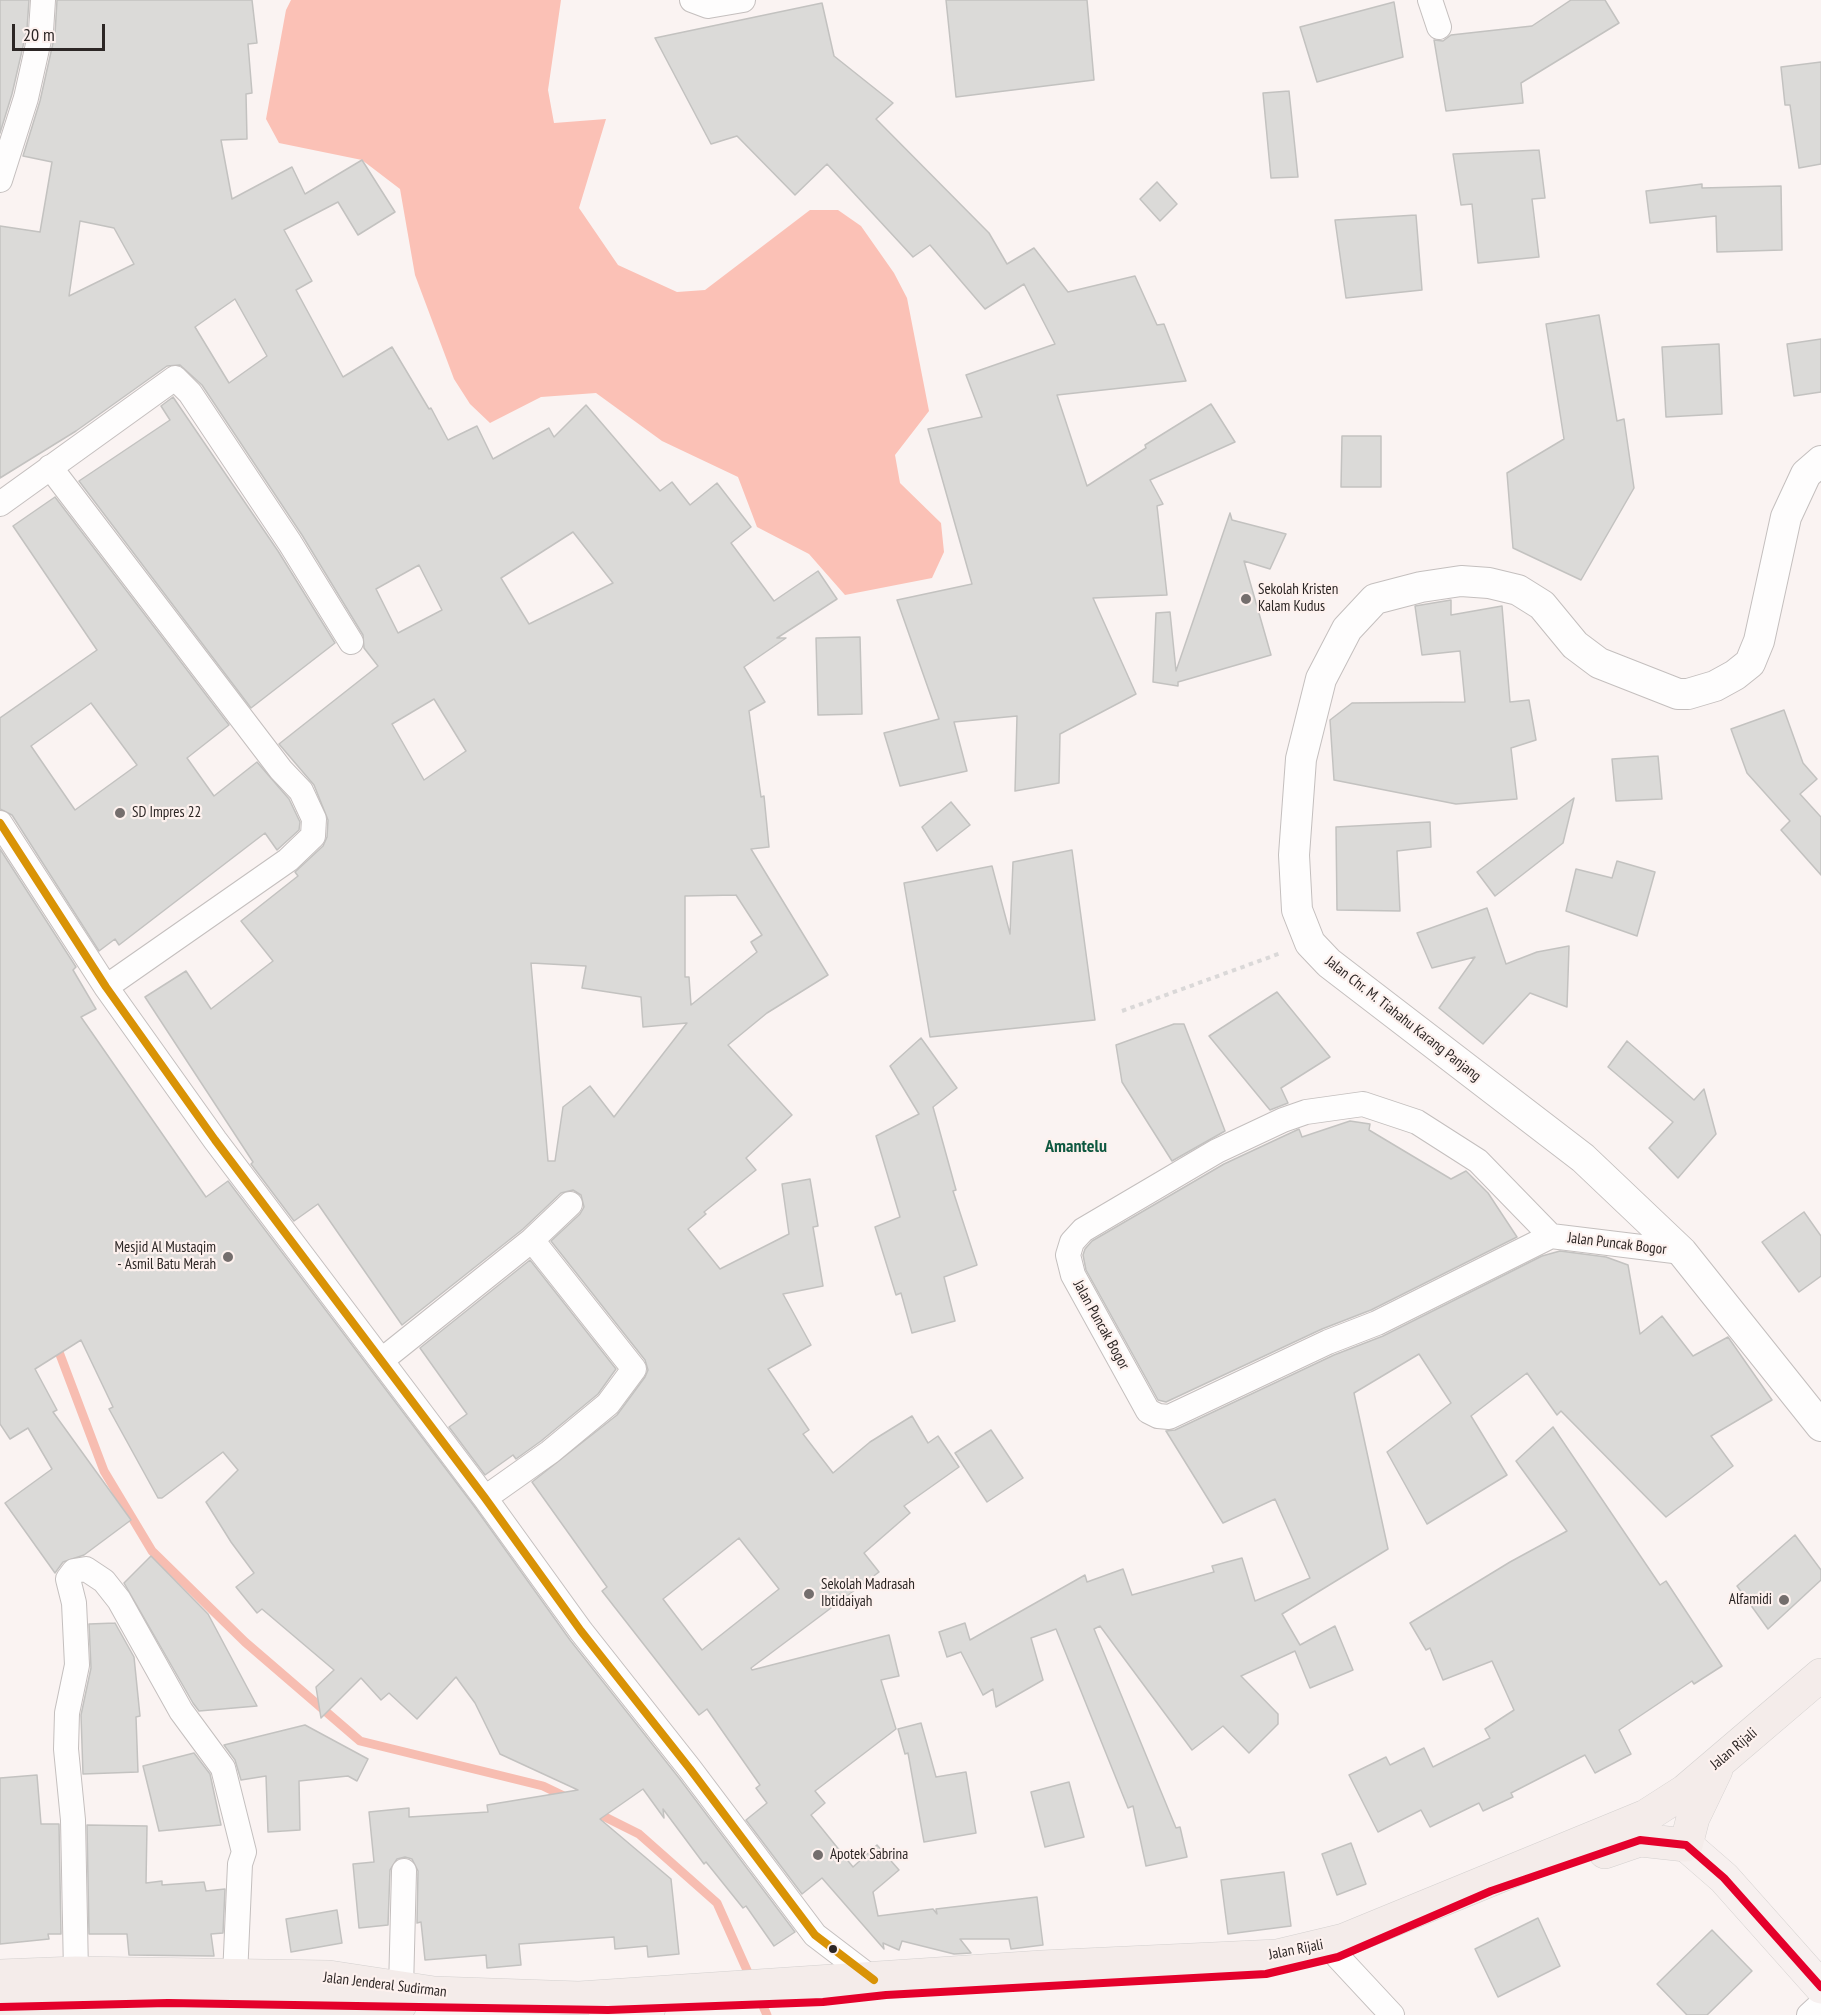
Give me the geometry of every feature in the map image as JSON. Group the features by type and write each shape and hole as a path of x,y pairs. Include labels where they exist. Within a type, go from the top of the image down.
{"highway":[{"name":"Jalan Rijali","path":"949,1975 1277,1956 1344,1940 1646,1816 1685,1791 1821,1675"},
{"path":"1686,1845 1702,1796 1721,1760"},
{"name":"Jalan Jenderal Sudirman","path":"0,1976 76,1973 328,1977 434,1993 650,2002 802,1992 1266,1974 1338,1957 1481,1895 1640,1840 1686,1845"},
{"path":"73,2005 76,1973"},
{"name":"Jalan Jenderal Sudirman","path":"802,1992 874,1980 949,1975"},
{"name":"Jalan Jenderal Sudirman","path":"0,2007 179,2003 607,2012 650,2002"}],"main road":[{"path":"1686,1845 1724,1878 1821,1987"}],"street":[{"path":"0,180 28,86 41,31 44,0"},
{"path":"692,0 708,6 743,0"},
{"path":"1430,0 1439,27"},
{"path":"0,504 175,378 190,393 290,543 351,642"},
{"name":"Jalan Chr. M. Tiahahu Karang Panjang","path":"1821,461 1806,474 1786,517 1759,641 1750,663 1715,686 1688,694 1678,694 1599,663 1575,645 1542,605 1518,590 1489,583 1461,581 1409,589 1375,599 1347,629 1321,679 1301,759 1294,855 1295,901 1300,922 1310,943 1329,963 1583,1158 1682,1252 1821,1426"},
{"path":"50,467 281,770 301,791 314,819 313,836 288,860 106,987"},
{"path":"0,823 106,987 215,1140 382,1360 581,1631 690,1768 814,1935 874,1980"},
{"name":"Jalan Puncak Bogor","path":"1551,1236 1478,1161 1417,1122 1363,1104 1306,1112 1282,1120 1217,1151 1083,1230 1072,1242 1068,1255 1073,1275 1148,1411 1158,1416 1169,1417 1328,1342 1377,1323 1551,1236 1682,1252"},
{"path":"382,1360 532,1240 570,1204"},
{"path":"484,1498 550,1452 608,1404 634,1369 532,1240"},
{"path":"76,1973 73,1820 66,1749 67,1713 77,1665 74,1604 68,1579 74,1571 86,1569 104,1581 119,1600 181,1711 223,1768 244,1852 240,1864 235,1976"},
{"path":"401,1989 404,1871"},
{"path":"1338,1957 1392,2015"},
{"path":"1809,2015 1821,2004"}],"path":[{"path":"1122,1011 1310,943"}],"shaded area":[{"path":"291,0 561,0 548,90 554,123 606,119 579,208 618,265 677,292 705,290 810,210 838,210 861,226 894,273 907,298 929,411 895,455 900,483 941,523 944,552 932,578 845,595 809,554 757,527 738,477 662,441 596,393 541,397 490,423 470,404 454,379 415,275 400,189 362,160 279,143 266,119 286,10"}],"building":[{"path":"0,0 29,0 27,29 12,94 0,133"},
{"path":"57,0 252,0 257,43 248,44 252,93 246,94 247,139 221,140 232,199 292,167 305,194 362,160 395,212 358,235 338,202 284,230 312,281 296,290 343,377 392,347 429,409 431,408 448,440 477,426 493,459 549,428 554,437 586,405 660,491 672,482 690,505 717,483 751,527 731,543 774,601 818,571 837,599 777,638 786,638 744,667 765,702 749,711 761,797 764,796 769,847 751,849 828,975 767,1013 728,1045 792,1115 746,1158 756,1170 704,1212 706,1214 688,1229 720,1269 789,1234 782,1184 810,1179 818,1226 813,1227 823,1286 783,1294 811,1345 768,1369 809,1430 803,1434 833,1473 870,1442 912,1416 928,1443 938,1436 959,1467 904,1506 910,1513 864,1553 879,1572 751,1668 752,1670 889,1635 899,1676 881,1680 896,1729 815,1791 825,1803 811,1815 853,1867 877,1845 899,1870 873,1892 878,1916 933,1909 937,1914 936,1909 1037,1897 1043,1945 1011,1949 1009,1939 960,1939 971,1953 954,1954 902,1941 899,1950 883,1943 884,1949 822,1878 802,1894 746,1820 767,1803 756,1788 760,1785 707,1709 699,1715 602,1591 607,1587 532,1482 617,1415 648,1370 645,1360 551,1241 580,1214 584,1207 581,1195 573,1190 561,1193 523,1229 402,1325 318,1204 294,1221 251,1164 253,1162 145,997 186,971 211,1009 273,961 241,921 298,876 295,872 323,846 327,837 328,820 314,785 279,744 378,666 364,648 363,635 302,535 202,385 180,365 167,366 76,431 0,478 0,226 40,232 52,162 23,156 40,101 55,34","holes":["80,221 114,228 134,264 69,296","235,299 267,356 229,383 195,327","573,532 613,583 529,624 501,578","419,565 442,610 398,633 376,589","434,699 466,751 424,780 392,724","736,895 762,935 751,942 757,952 691,1005 689,977 685,977 685,896","531,963 586,966 582,988 641,997 643,1027 687,1023 614,1117 590,1086 563,1107 555,1161 548,1161","739,1538 779,1589 702,1650 663,1599"]},
{"path":"946,0 1087,0 1094,80 956,97"},
{"path":"1571,0 1605,0 1619,23 1521,83 1523,103 1446,111 1434,40 1443,41 1451,35 1532,26"},
{"path":"1394,2 1403,57 1317,82 1300,27"},
{"path":"822,3 834,56 893,103 876,119 989,233 1007,264 1034,248 1068,292 1135,276 1157,325 1164,324 1186,381 1057,395 1087,486 1146,448 1145,445 1211,404 1235,442 1150,480 1163,504 1157,506 1167,595 1093,598 1136,694 1060,734 1059,783 1015,791 1017,716 954,722 967,771 900,786 884,733 939,719 897,600 972,584 928,429 982,417 966,375 1055,344 1024,284 985,309 930,245 913,257 827,164 795,195 737,136 711,144 655,38"},
{"path":"1821,62 1821,164 1799,168 1790,105 1785,105 1781,67"},
{"path":"1289,91 1298,177 1271,178 1263,93"},
{"path":"1539,150 1545,198 1532,199 1539,257 1478,263 1472,204 1461,205 1453,154"},
{"path":"1157,182 1177,204 1160,221 1140,199"},
{"path":"1702,184 1702,188 1781,186 1782,250 1717,252 1716,216 1650,223 1646,191"},
{"path":"1416,215 1422,290 1346,298 1335,220"},
{"path":"1599,315 1617,421 1624,419 1634,488 1581,580 1513,548 1507,473 1564,439 1546,324"},
{"path":"1821,339 1821,392 1794,396 1787,344"},
{"path":"1719,344 1722,414 1666,417 1662,347"},
{"path":"173,397 278,551 335,643 251,708 79,481 170,420 161,406"},
{"path":"1342,436 1381,436 1381,487 1341,487"},
{"path":"55,497 229,725 187,758 214,796 257,762 289,799 300,822 299,830 277,850 265,833 119,945 115,939 99,951 12,815 0,809 0,718 97,650 13,526","holes":["91,703 137,765 75,810 31,746"]},
{"path":"1230,513 1232,520 1286,534 1270,569 1244,561 1271,655 1178,682 1178,686 1153,682 1156,613 1170,612 1176,671"},
{"path":"1451,600 1451,615 1502,606 1510,702 1529,700 1536,740 1511,748 1517,799 1456,804 1334,780 1330,720 1352,703 1465,702 1460,651 1422,655 1415,606"},
{"path":"860,637 862,714 818,715 816,638"},
{"path":"1784,710 1803,763 1817,779 1800,794 1821,817 1821,875 1781,830 1790,821 1747,773 1731,729"},
{"path":"1658,756 1662,799 1616,801 1612,759"},
{"path":"1574,798 1563,843 1495,896 1477,872"},
{"path":"951,802 970,825 937,851 922,827"},
{"path":"1430,822 1431,847 1397,851 1400,911 1337,910 1336,827"},
{"path":"0,849 76,967 73,970 96,1009 81,1017 206,1197 228,1181 474,1506 570,1640 679,1778 795,1932 774,1946 746,1906 743,1908 706,1862 704,1864 663,1809 664,1818 643,1789 600,1819 671,1879 679,1954 648,1957 647,1946 615,1949 614,1937 519,1944 521,1965 487,1968 486,1955 425,1960 421,1922 417,1923 418,1871 412,1859 405,1857 397,1859 390,1870 388,1925 359,1928 353,1864 374,1862 369,1812 409,1808 409,1817 488,1812 487,1805 578,1790 500,1754 475,1703 456,1677 417,1719 389,1693 381,1700 361,1678 321,1718 316,1687 334,1670 262,1609 257,1613 236,1587 254,1573 206,1502 238,1470 223,1452 162,1498 158,1498 109,1409 113,1407 81,1340 35,1369 57,1410 53,1412 131,1520 84,1555 63,1562 55,1573 5,1503 52,1469 28,1428 10,1439 0,1424"},
{"path":"1072,850 1095,1020 930,1037 904,883 992,866 1010,934 1013,862"},
{"path":"1617,861 1655,872 1637,936 1566,911 1576,869 1612,878"},
{"path":"1487,908 1506,964 1537,952 1569,946 1567,1007 1530,993 1483,1044 1439,1008 1475,957 1432,968 1417,933"},
{"path":"1277,992 1330,1057 1281,1088 1288,1103 1270,1110 1209,1036"},
{"path":"1174,1024 1184,1024 1225,1131 1172,1161 1122,1082 1116,1045"},
{"path":"921,1038 957,1088 933,1107 956,1190 953,1191 977,1265 944,1277 955,1321 912,1333 901,1293 896,1295 875,1227 900,1217 876,1136 919,1114 890,1066"},
{"path":"1627,1041 1694,1100 1704,1089 1716,1134 1678,1178 1649,1148 1673,1122 1608,1067"},
{"path":"1350,1121 1370,1124 1369,1130 1451,1179 1466,1171 1488,1193 1517,1237 1371,1310 1322,1329 1166,1402 1158,1400 1086,1270 1083,1255 1085,1249 1092,1241 1224,1164 1299,1129 1302,1137"},
{"path":"1804,1212 1821,1236 1821,1276 1799,1292 1762,1242"},
{"path":"1560,1251 1606,1257 1628,1265 1640,1334 1662,1316 1693,1356 1728,1337 1772,1400 1711,1436 1733,1466 1666,1517 1561,1411 1557,1415 1527,1373 1471,1416 1507,1475 1427,1524 1387,1452 1451,1403 1419,1354 1354,1393 1388,1549 1282,1614 1300,1645 1335,1626 1353,1670 1310,1688 1295,1651 1241,1676 1278,1714 1278,1724 1249,1753 1223,1726 1192,1750 1100,1626 1094,1629 1176,1828 1180,1827 1187,1857 1146,1866 1133,1806 1128,1808 1056,1629 1031,1638 1043,1680 996,1707 993,1689 983,1695 961,1652 947,1657 939,1632 965,1623 970,1640 1085,1575 1087,1582 1123,1569 1132,1595 1214,1572 1212,1566 1242,1558 1255,1601 1310,1578 1275,1499 1223,1523 1166,1431 1175,1430 1334,1355 1383,1336 1542,1256"},
{"path":"530,1260 616,1369 598,1394 541,1441 516,1459 513,1455 485,1475 449,1427 467,1414 420,1348"},
{"path":"1553,1427 1660,1585 1666,1581 1722,1666 1694,1684 1692,1681 1619,1730 1631,1754 1595,1773 1585,1755 1511,1793 1513,1797 1483,1811 1479,1803 1430,1827 1421,1810 1378,1832 1349,1775 1386,1757 1390,1765 1424,1748 1433,1767 1490,1738 1485,1729 1514,1710 1492,1661 1443,1680 1430,1648 1426,1650 1410,1623 1510,1562 1567,1531 1516,1461"},
{"path":"991,1430 1023,1478 987,1502 955,1453"},
{"path":"1795,1535 1821,1570 1821,1580 1768,1629 1737,1586"},
{"path":"151,1556 208,1614 257,1706 199,1711 193,1703 124,1583"},
{"path":"115,1623 134,1657 140,1716 136,1717 138,1772 83,1774 81,1715 91,1668 89,1624"},
{"path":"921,1723 936,1777 966,1772 976,1833 924,1842 908,1753 905,1754 898,1729"},
{"path":"305,1725 368,1759 357,1781 348,1776 299,1781 300,1830 268,1832 266,1776 241,1780 235,1760 224,1745"},
{"path":"194,1753 210,1774 221,1825 159,1831 143,1766"},
{"path":"37,1775 41,1824 59,1824 61,1934 48,1934 49,1939 0,1944 0,1778"},
{"path":"1069,1782 1084,1837 1045,1847 1031,1792"},
{"path":"87,1825 147,1826 146,1883 162,1881 162,1885 204,1882 206,1891 225,1889 223,1933 211,1934 214,1956 129,1955 127,1934 89,1934"},
{"path":"1351,1843 1366,1884 1337,1895 1322,1854"},
{"path":"1284,1872 1291,1926 1228,1934 1221,1880"},
{"path":"337,1910 342,1943 291,1952 286,1919"},
{"path":"1538,1918 1560,1966 1498,1997 1475,1949"},
{"path":"1712,1930 1752,1971 1707,2015 1687,2015 1657,1984"}],"waterway":[{"path":"56,1344 104,1471 152,1551 245,1642 360,1741 543,1786 568,1798"},
{"path":"593,1811 639,1834 717,1903 767,2015"}],"transit line":[{"path":"0,823 106,987 215,1140 485,1498 581,1631 690,1769 815,1935 874,1980"},
{"path":"0,2007 168,2003 608,2010 823,2002 886,1995 1266,1974 1338,1957 1491,1891 1640,1840 1686,1845 1724,1878 1821,1987"}],"place":[{"name":"Sekolah Kristen Kalam Kudus","path":"1246,599"},
{"name":"SD Impres 22","path":"120,813"},
{"name":"Mesjid Al Mustaqim - Asmil Batu Merah","path":"228,1257"},
{"name":"Sekolah Madrasah Ibtidaiyah","path":"809,1594"},
{"name":"Alfamidi","path":"1784,1600"},
{"name":"Apotek Sabrina","path":"818,1855"}],"district":[{"name":"Amantelu","path":"1076,1147"}]}
